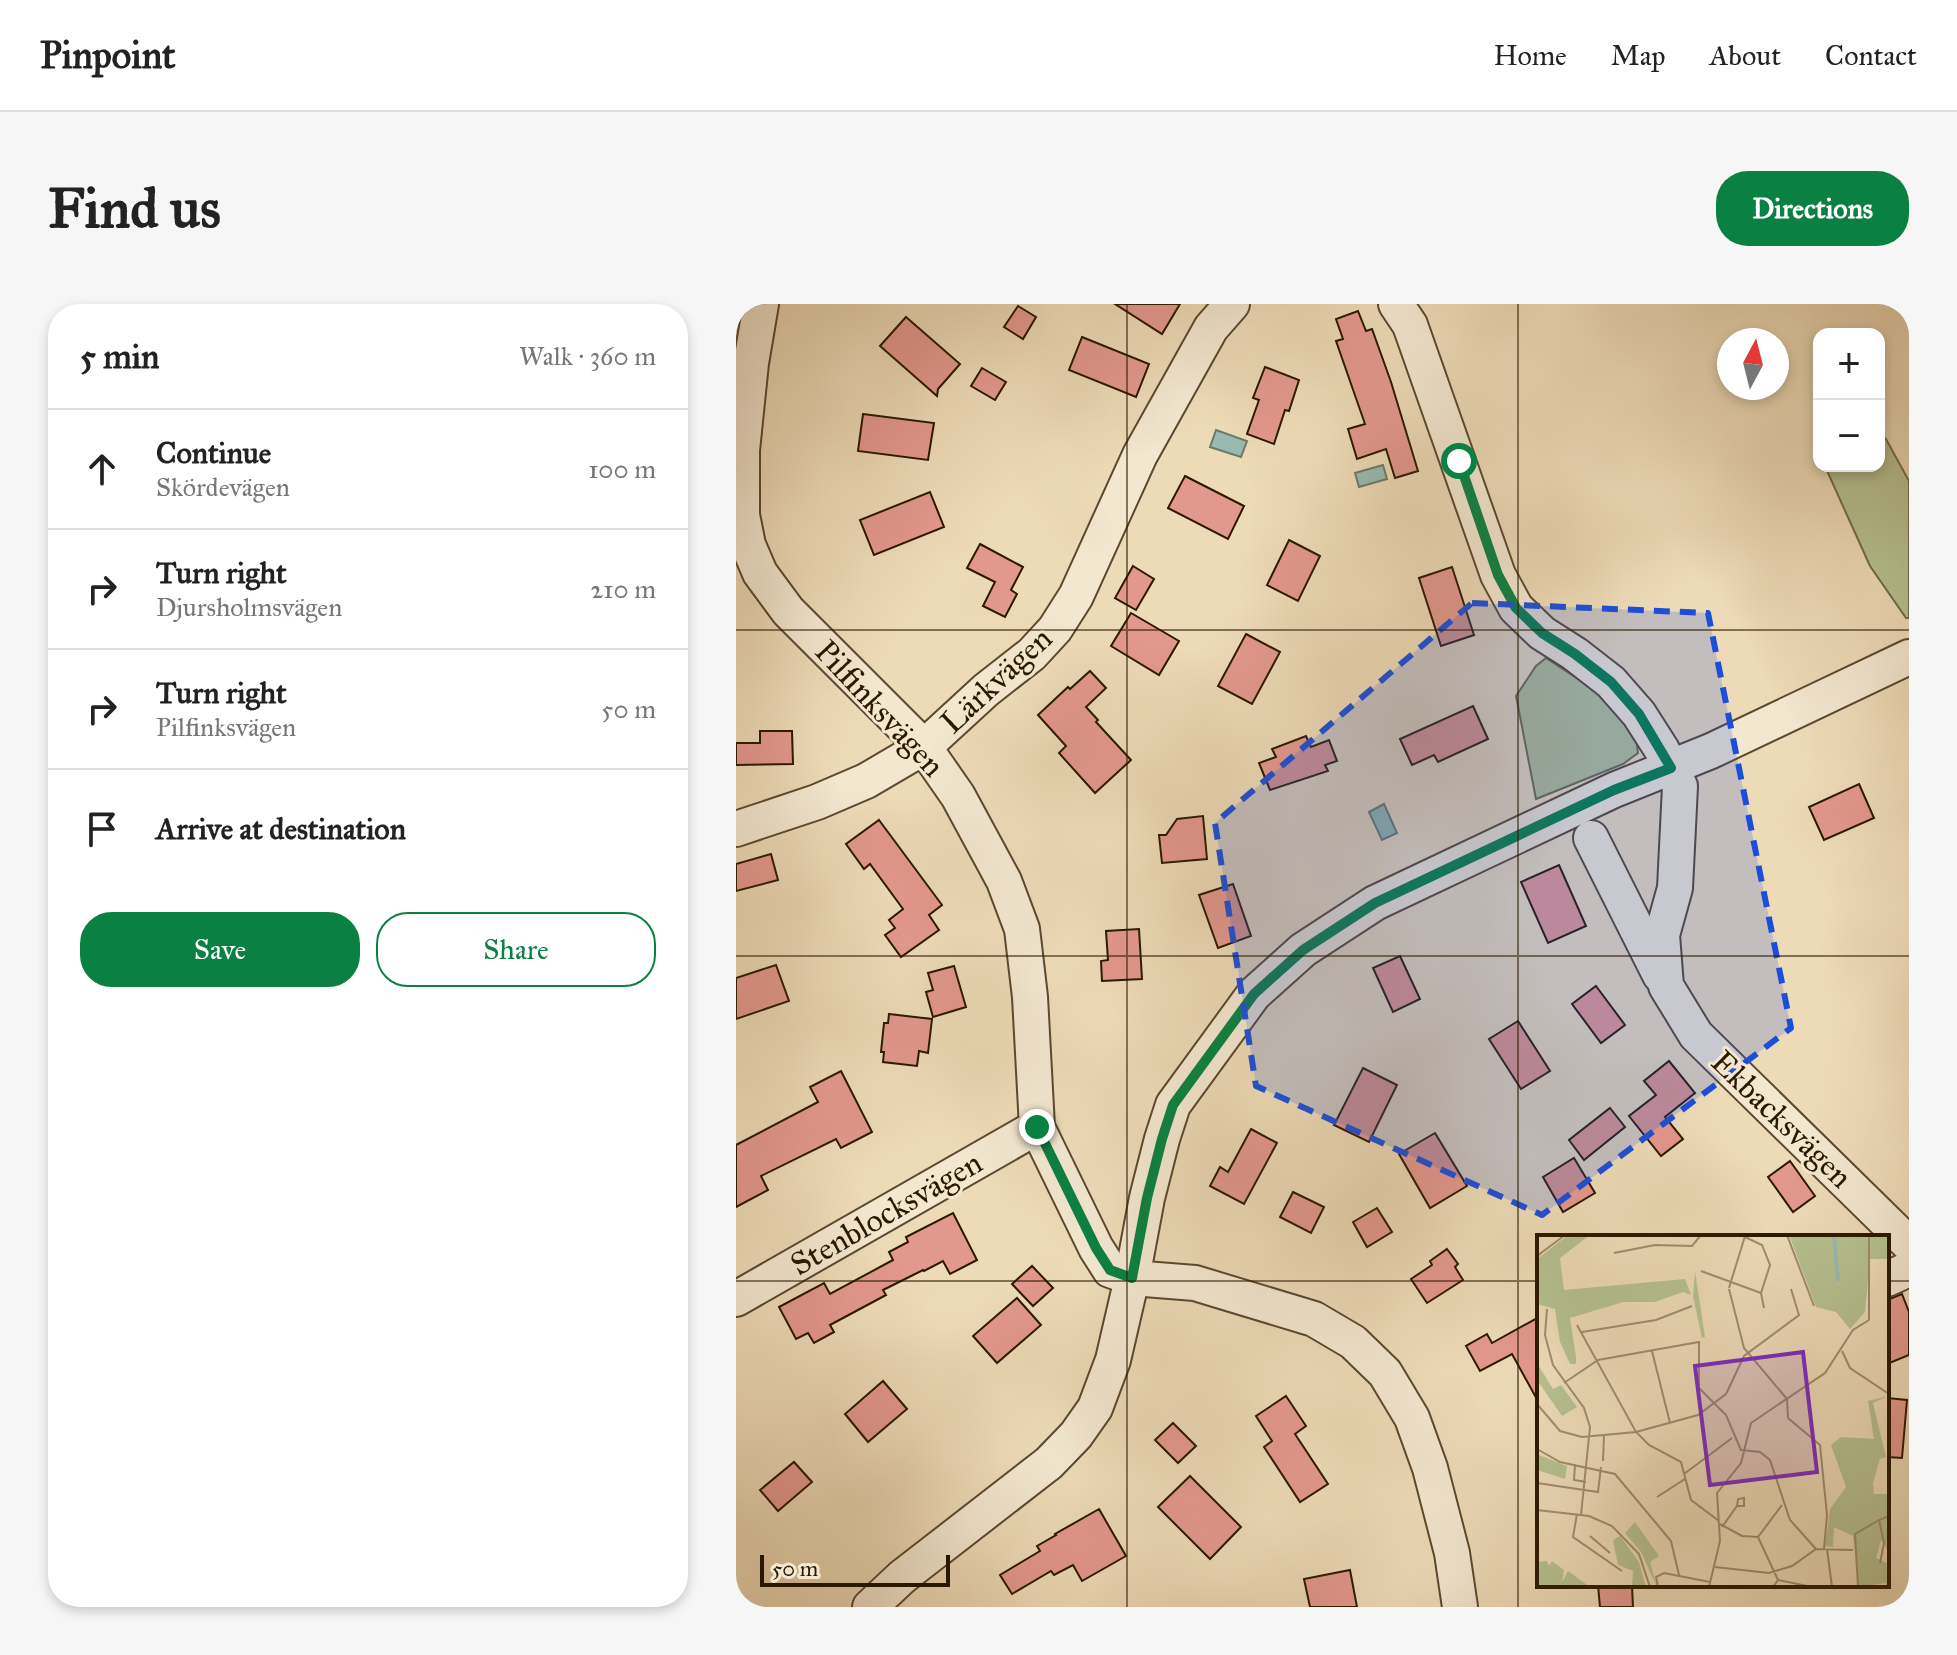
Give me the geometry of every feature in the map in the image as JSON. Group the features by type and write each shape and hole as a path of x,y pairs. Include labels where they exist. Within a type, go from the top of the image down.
{"street":[{"name":"Pilfinksvägen","path":"761,304 742,450 742,515 748,545 760,573 788,611 924,747 984,841 1004,881 1022,929 1030,997 1037,1127 1096,1248 1110,1270 1132,1278"},
{"name":"Lärkvägen","path":"736,829 817,802 866,781 924,747 986,690 1032,654 1055,629 1076,596 1140,455 1211,328 1232,304"},
{"name":"Ekbacksvägen","path":"1396,304 1410,325 1498,575 1516,608 1542,633 1611,682 1639,714 1680,786 1675,888 1662,935 1666,986"},
{"path":"870,1607 902,1577 1049,1463 1076,1435 1095,1408 1113,1360 1147,1198 1173,1105 1254,994 1303,950 1375,903 1614,790 1726,744 1909,657"},
{"name":"Ekbacksvägen","path":"1591,838 1666,986 1696,1035 1909,1244"},
{"name":"Stenblocksvägen","path":"736,1299 1037,1127"},
{"path":"1889,1278 1909,1269"},
{"path":"1132,1278 1195,1283 1314,1319 1353,1342 1385,1373 1412,1418 1430,1468 1452,1553 1460,1607"}],"highlighted area":[{"path":"1472,603 1708,613 1791,1028 1542,1215 1256,1086 1215,823"}],"green space":[{"path":"1886,439 1909,481 1909,618 1906,618 1870,566 1828,473 1885,472"},
{"path":"1546,658 1613,702 1636,738 1638,753 1623,764 1536,799 1516,696 1536,666"}],"water":[{"path":"1216,430 1247,441 1241,457 1210,447"},
{"path":"1383,465 1387,479 1359,487 1355,473"},
{"path":"1384,804 1397,833 1382,840 1369,812"}],"building":[{"path":"1115,304 1180,304 1162,334"},
{"path":"1018,306 1036,317 1023,339 1004,327"},
{"path":"1358,311 1366,331 1372,329 1418,471 1395,478 1386,449 1357,459 1348,429 1365,424 1336,341 1343,339 1336,319"},
{"path":"906,317 960,364 938,389 937,396 880,346"},
{"path":"1082,337 1149,364 1136,397 1069,370"},
{"path":"1265,367 1299,380 1274,444 1247,434 1259,400 1253,398"},
{"path":"982,368 1006,382 995,400 971,386"},
{"path":"863,414 934,423 928,460 858,451"},
{"path":"1185,476 1244,506 1228,539 1168,508"},
{"path":"930,492 944,527 874,555 860,520"},
{"path":"1289,540 1320,556 1298,601 1267,585"},
{"path":"980,544 1023,567 1011,590 1017,594 1005,617 983,606 995,582 967,568"},
{"path":"1133,566 1154,579 1136,610 1115,598"},
{"path":"1452,567 1474,635 1441,646 1419,578"},
{"path":"1131,613 1179,641 1159,675 1111,646"},
{"path":"1246,634 1280,652 1252,704 1218,686"},
{"path":"1090,671 1106,688 1086,707 1131,760 1095,793 1059,753 1066,746 1038,715"},
{"path":"1473,706 1488,739 1438,762 1434,755 1412,765 1400,739"},
{"path":"760,731 792,731 793,764 736,765 736,743 760,743"},
{"path":"1306,736 1311,747 1329,740 1337,761 1325,765 1328,771 1270,790 1259,763 1276,757 1272,749"},
{"path":"1859,784 1874,818 1824,840 1809,807"},
{"path":"1203,816 1207,859 1162,863 1159,835 1166,835 1177,819"},
{"path":"879,820 942,905 929,915 939,930 901,957 885,935 895,928 889,920 903,909 870,864 864,869 846,844"},
{"path":"771,854 778,880 736,891 736,864"},
{"path":"1559,865 1586,926 1548,943 1521,882"},
{"path":"1233,884 1251,936 1218,948 1199,895"},
{"path":"1139,929 1142,979 1102,981 1101,961 1108,960 1106,931"},
{"path":"1400,956 1420,999 1393,1012 1373,968"},
{"path":"776,965 789,1001 736,1019 736,978"},
{"path":"954,966 966,1007 933,1017 926,992 933,990 928,973"},
{"path":"1596,986 1625,1025 1601,1043 1572,1004"},
{"path":"889,1014 932,1019 928,1053 919,1051 917,1066 883,1062 884,1023 888,1023"},
{"path":"1518,1021 1550,1071 1521,1089 1489,1039"},
{"path":"1669,1061 1695,1093 1665,1117 1683,1139 1661,1156 1629,1116 1656,1095 1644,1081"},
{"path":"1363,1068 1397,1085 1369,1142 1334,1125"},
{"path":"841,1071 872,1132 841,1148 836,1139 761,1176 768,1190 736,1207 736,1145 818,1102 810,1087"},
{"path":"1610,1108 1625,1127 1584,1160 1569,1140"},
{"path":"1251,1129 1277,1143 1244,1204 1210,1186 1220,1167 1228,1172"},
{"path":"1435,1133 1467,1186 1430,1208 1399,1154"},
{"path":"1574,1158 1595,1193 1563,1212 1543,1177"},
{"path":"1790,1161 1815,1196 1793,1212 1768,1177"},
{"path":"1293,1192 1324,1207 1311,1233 1280,1217"},
{"path":"1377,1208 1392,1232 1367,1247 1353,1222"},
{"path":"953,1213 977,1260 950,1274 943,1261 883,1290 886,1295 830,1325 834,1332 814,1343 808,1333 796,1339 779,1307 824,1283 830,1294 893,1260 889,1252 908,1242 906,1237"},
{"path":"1447,1249 1458,1264 1455,1267 1463,1280 1427,1303 1411,1279 1432,1265 1430,1261"},
{"path":"1032,1266 1053,1288 1033,1306 1012,1284"},
{"path":"1902,1294 1909,1312 1909,1355 1889,1363 1889,1299"},
{"path":"1017,1298 1041,1325 997,1363 973,1336"},
{"path":"1537,1318 1537,1399 1512,1354 1480,1371 1466,1346 1487,1334 1492,1343"},
{"path":"883,1381 907,1409 868,1442 845,1414"},
{"path":"1286,1396 1306,1426 1295,1434 1328,1484 1300,1502 1264,1447 1272,1441 1256,1416"},
{"path":"1889,1398 1907,1400 1902,1458 1889,1457"},
{"path":"1173,1423 1196,1446 1178,1463 1155,1440"},
{"path":"794,1462 812,1482 778,1511 760,1490"},
{"path":"1190,1476 1241,1527 1210,1559 1158,1507"},
{"path":"1099,1509 1126,1556 1082,1581 1073,1565 1054,1575 1051,1571 1012,1594 1000,1575 1040,1551 1037,1546 1055,1534"},
{"path":"1350,1570 1357,1607 1310,1607 1304,1579"},
{"path":"1598,1587 1632,1587 1633,1607 1600,1607"}],"route":[{"path":"1037,1127 1096,1248 1110,1270 1132,1278 1147,1198 1173,1105 1254,994 1303,950 1375,903 1614,790 1671,768 1639,714 1611,682 1542,633 1516,608 1498,575 1459,461"}]}
